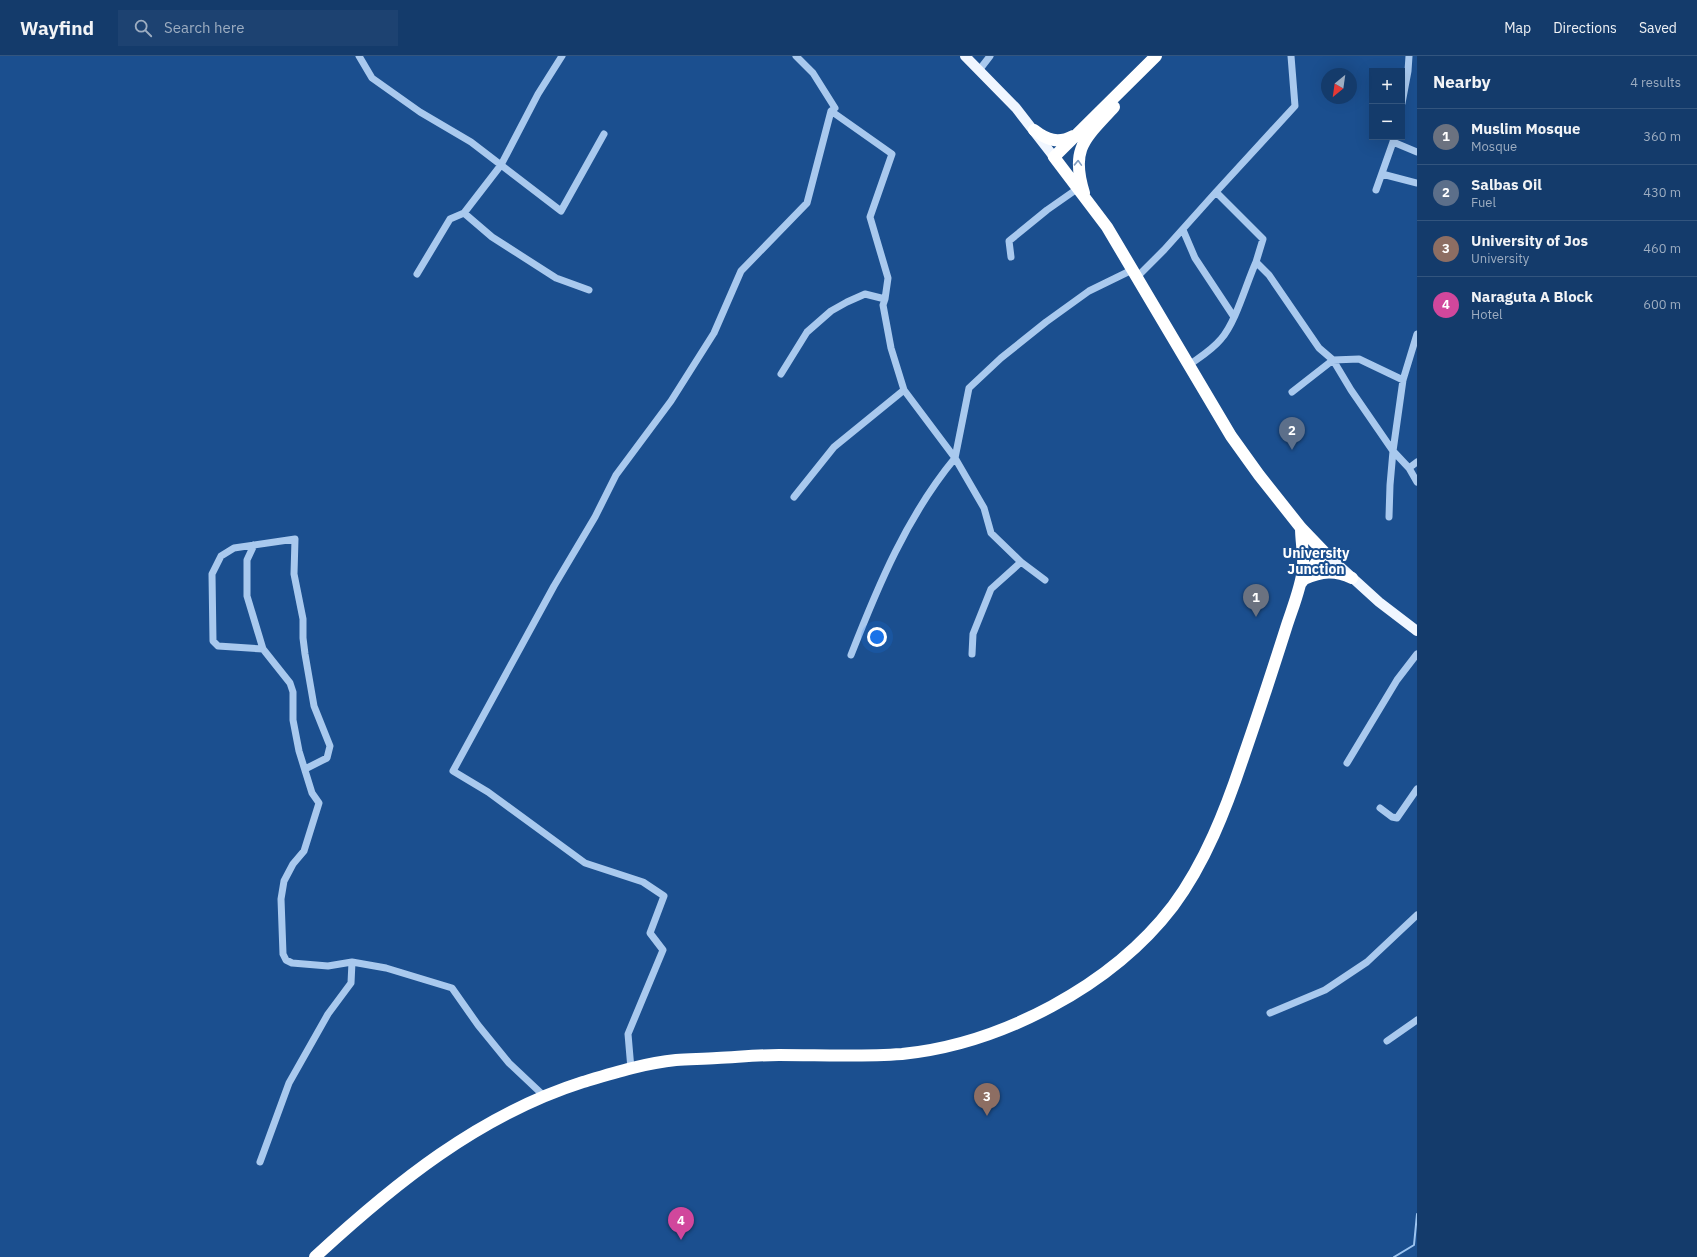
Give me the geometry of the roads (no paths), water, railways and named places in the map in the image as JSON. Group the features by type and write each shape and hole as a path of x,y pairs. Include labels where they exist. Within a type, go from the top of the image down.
{"highway":[{"path":"315,1257 365,1212 424,1164 479,1129 543,1095 631,1069 675,1060 776,1055 846,1056 902,1054 942,1048 1015,1024 1050,1007 1086,986 1138,944 1158,924 1186,886 1203,856 1236,782 1302,578 1321,549 1301,528 1234,441 1107,227 1054,157 1075,134 1156,56"},
{"path":"1087,201 1079,176 1078,160 1085,141 1100,122 1167,56"},
{"path":"1034,130 1047,138 1057,141 1067,139 1075,134"},
{"path":"1301,528 1302,578"},
{"path":"1302,578 1333,572 1352,578"}],"main road":[{"path":"965,56 980,69 1034,130 1054,157"},
{"path":"1321,549 1379,602 1417,630"}],"street":[{"path":"359,56 372,78 420,112 471,142 561,211 604,134"},
{"path":"417,274 450,219 464,213 501,165 538,94 562,56"},
{"path":"631,1069 628,1034 663,950 650,933 664,896 643,882 585,863 488,792 453,771 554,586 595,517 616,475 671,401 714,333 741,271 807,203 831,111 835,108 813,72 796,56"},
{"path":"980,69 990,56"},
{"path":"852,655 897,547 940,476 955,458 969,388 1001,358 1046,322 1089,291 1134,273 1183,230 1295,106 1291,56"},
{"path":"1405,87 1409,56"},
{"path":"1408,71 1417,72"},
{"path":"831,111 892,154 870,217 888,278 884,305 891,348 904,390 955,458 984,508 991,533 1021,562 1045,580"},
{"path":"1376,190 1394,140 1417,152"},
{"path":"1382,174 1417,183"},
{"path":"1011,257 1009,240 1077,189"},
{"path":"1189,365 1221,339 1234,317 1256,262 1263,239 1216,192"},
{"path":"464,213 492,237 556,278 589,290"},
{"path":"1183,230 1195,258 1234,317"},
{"path":"1256,262 1269,275 1319,348 1333,360 1351,390 1393,451 1409,468 1417,482"},
{"path":"781,374 807,332 831,311 865,294 885,299"},
{"path":"1389,517 1393,451 1403,380 1417,334"},
{"path":"1292,392 1333,360 1359,359 1403,380"},
{"path":"794,497 834,447 904,390"},
{"path":"1409,468 1417,462"},
{"path":"263,649 218,646 213,641 212,574 221,556 234,548 295,539 294,574 303,620 305,654 314,706 330,746 327,758 305,769"},
{"path":"254,545 247,560 246,587 263,649 290,684 293,692 294,720 299,751 312,793 319,803 304,851 293,864 284,881 281,899 283,954 286,960 292,963 328,966 352,962 386,968 452,988 478,1025 509,1063 543,1095"},
{"path":"972,654 973,634 991,589 1021,562"},
{"path":"1347,763 1397,680 1417,654"},
{"path":"1380,808 1392,817 1397,818 1417,789"},
{"path":"1270,1013 1325,990 1368,962 1417,915"},
{"path":"260,1162 289,1083 328,1014 351,983 352,962"},
{"path":"1387,1041 1417,1020"}],"waterway":[{"path":"1394,1257 1414,1245 1417,1214"}],"place":[{"name":"Salbas Oil","path":"1292,450"},
{"name":"Muslim Mosque","path":"1256,617"},
{"name":"University of Jos","path":"987,1116"},
{"name":"Naraguta A Block","path":"681,1240"}],"district":[{"name":"University Junction","path":"1316,562"}]}
